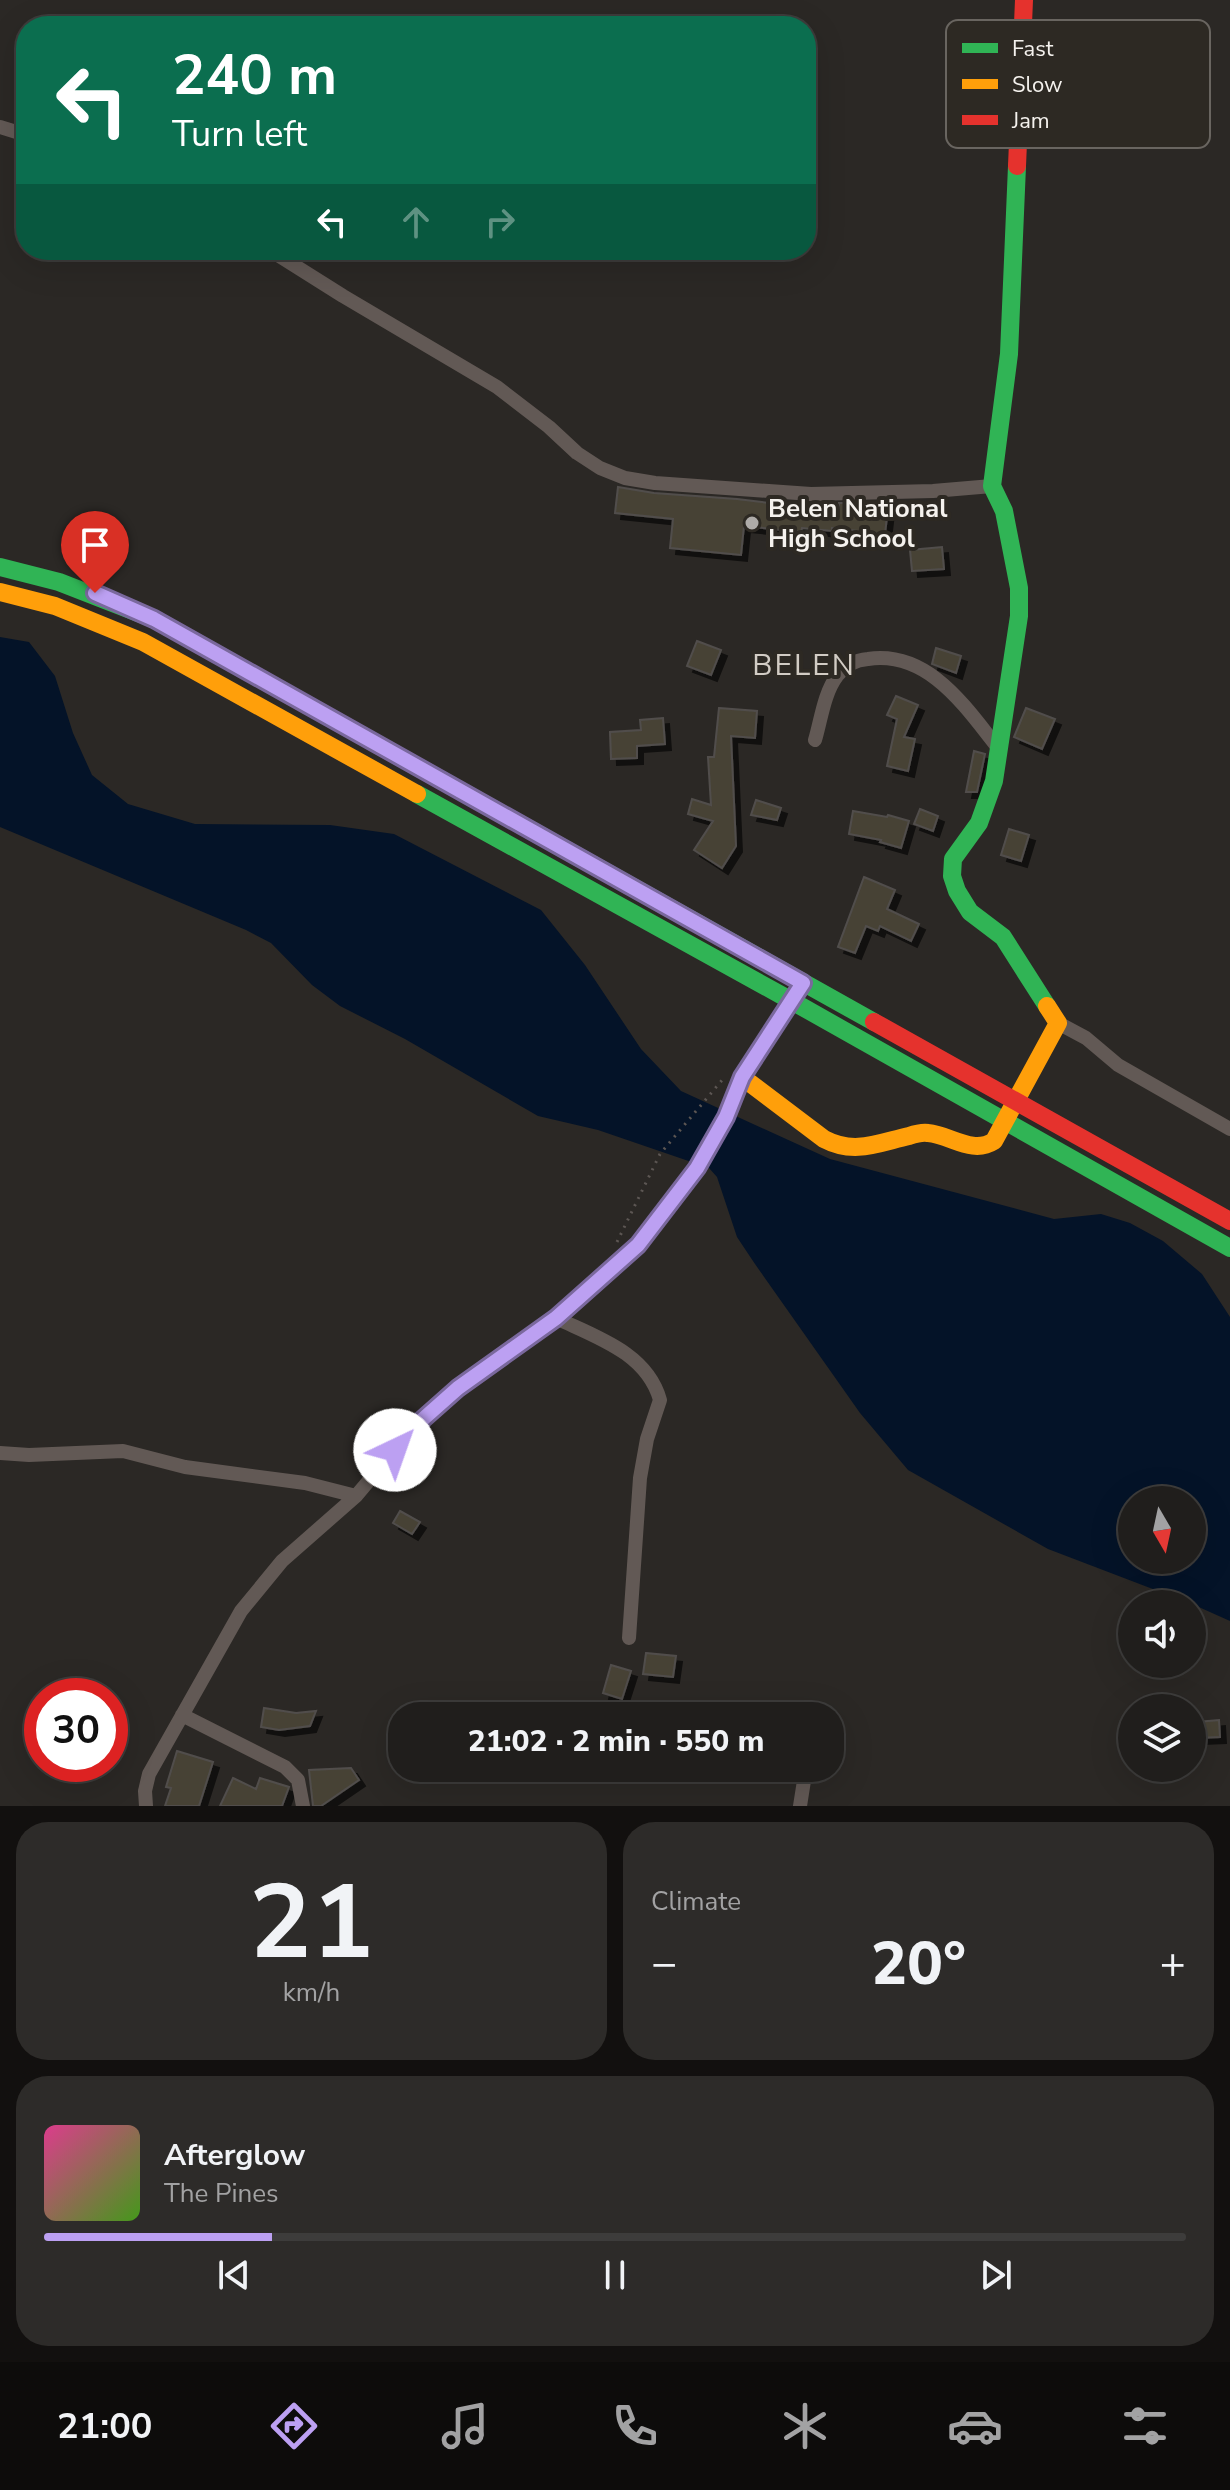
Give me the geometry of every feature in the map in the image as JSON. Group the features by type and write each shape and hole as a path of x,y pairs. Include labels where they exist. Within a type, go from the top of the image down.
{"main road":[{"path":"1023,20 1024,0"},
{"path":"742,1077 839,1147 855,1148 926,1132 977,1147 986,1146 994,1141 1058,1023 1003,937 970,912 952,876 953,859 974,836 988,804 1019,616 1019,588 1004,511 992,486 1009,354 1018,148"},
{"path":"0,567 25,571 95,593 154,619 1230,1221"},
{"path":"0,592 85,616 143,642 1230,1248"}],"street":[{"path":"286,260 497,387 577,453 600,468 625,478 655,483 811,494 921,492 992,486"},
{"path":"815,740 830,687 844,668 855,661 892,658 917,666 933,676 960,701 999,749"},
{"path":"146,1806 149,1774 241,1611 282,1561 356,1496 414,1427 458,1388 556,1318 638,1245 697,1168 726,1117 742,1077 803,983"},
{"path":"1058,1023 1086,1038 1118,1065 1230,1129"},
{"path":"556,1318 628,1353 647,1375 660,1400 647,1439 640,1478 629,1638"},
{"path":"0,1453 29,1455 123,1451 185,1467 305,1483 356,1496"},
{"path":"182,1715 285,1767 298,1780 303,1806"},
{"path":"800,1806 804,1782"}],"path":[{"path":"611,1254 660,1154 707,1097"}],"water":[{"path":"0,637 29,642 55,676 73,733 92,775 128,804 195,824 330,825 394,834 541,910 585,965 641,1049 681,1091 830,1159 1054,1219 1101,1214 1130,1223 1163,1241 1202,1274 1230,1317 1230,1621 1206,1610 1206,1590 1155,1590 1048,1549 908,1470 860,1413 737,1237 717,1177 709,1168 598,1130 538,1116 405,1039 340,1006 312,985 271,943 0,827"}],"building":[{"path":"618,487 810,508 810,505 839,508 839,503 848,503 888,508 885,534 832,528 832,531 802,528 801,532 744,526 741,555 670,548 673,519 615,513"},
{"path":"942,547 944,569 912,571 910,550"},
{"path":"697,641 721,650 711,675 687,666"},
{"path":"936,648 961,656 956,673 932,664"},
{"path":"896,696 918,705 904,737 915,739 908,771 887,766 897,719 887,715"},
{"path":"719,708 757,711 755,738 731,736 736,846 722,868 694,850 713,821 688,814 692,799 711,805 708,757 714,757"},
{"path":"1026,708 1055,719 1042,749 1014,737"},
{"path":"663,718 665,744 637,746 637,758 611,759 610,732 641,730 640,720"},
{"path":"974,751 985,754 977,792 966,792"},
{"path":"756,800 781,808 777,820 751,815"},
{"path":"920,809 938,816 933,831 914,824"},
{"path":"853,811 909,821 901,848 881,840 849,834"},
{"path":"1009,829 1029,835 1021,861 1001,855"},
{"path":"864,877 895,890 887,909 919,924 911,941 880,926 878,931 866,926 855,953 838,947"},
{"path":"400,1511 420,1522 412,1534 393,1523"},
{"path":"646,1653 676,1656 673,1677 643,1674"},
{"path":"611,1665 631,1671 622,1699 603,1693"},
{"path":"264,1708 296,1713 316,1711 310,1726 279,1730 261,1727"},
{"path":"1219,1720 1220,1737 1206,1738 1206,1721"},
{"path":"177,1751 213,1762 199,1806 165,1806 171,1788 166,1787"},
{"path":"351,1768 359,1780 321,1806 313,1806 309,1770"},
{"path":"233,1778 256,1789 260,1778 289,1787 282,1806 220,1806"}],"traffic: fast":[{"path":"1017,166 1009,354 992,486 1004,511 1019,588 1019,616 994,781 979,823 953,859 952,876 970,912 1003,937 1047,1006"},
{"path":"0,567 59,582 154,619 874,1022"},
{"path":"417,794 1230,1248"}],"traffic: slow":[{"path":"0,592 55,606 143,642 417,794"},
{"path":"742,1077 835,1144 866,1146 926,1133 970,1145 986,1145 994,1141 1058,1023 1047,1006"}],"traffic: jam":[{"path":"1023,20 1024,0"},
{"path":"1017,166 1018,148"},
{"path":"874,1022 1230,1221"}],"place":[{"name":"Belen National High School","path":"752,523"}],"district":[{"name":"BELEN","path":"804,665"}],"route":[{"path":"95,593 154,619 803,983 742,1077 726,1117 697,1168 638,1245 556,1318 458,1388 414,1427 395,1450"}]}
